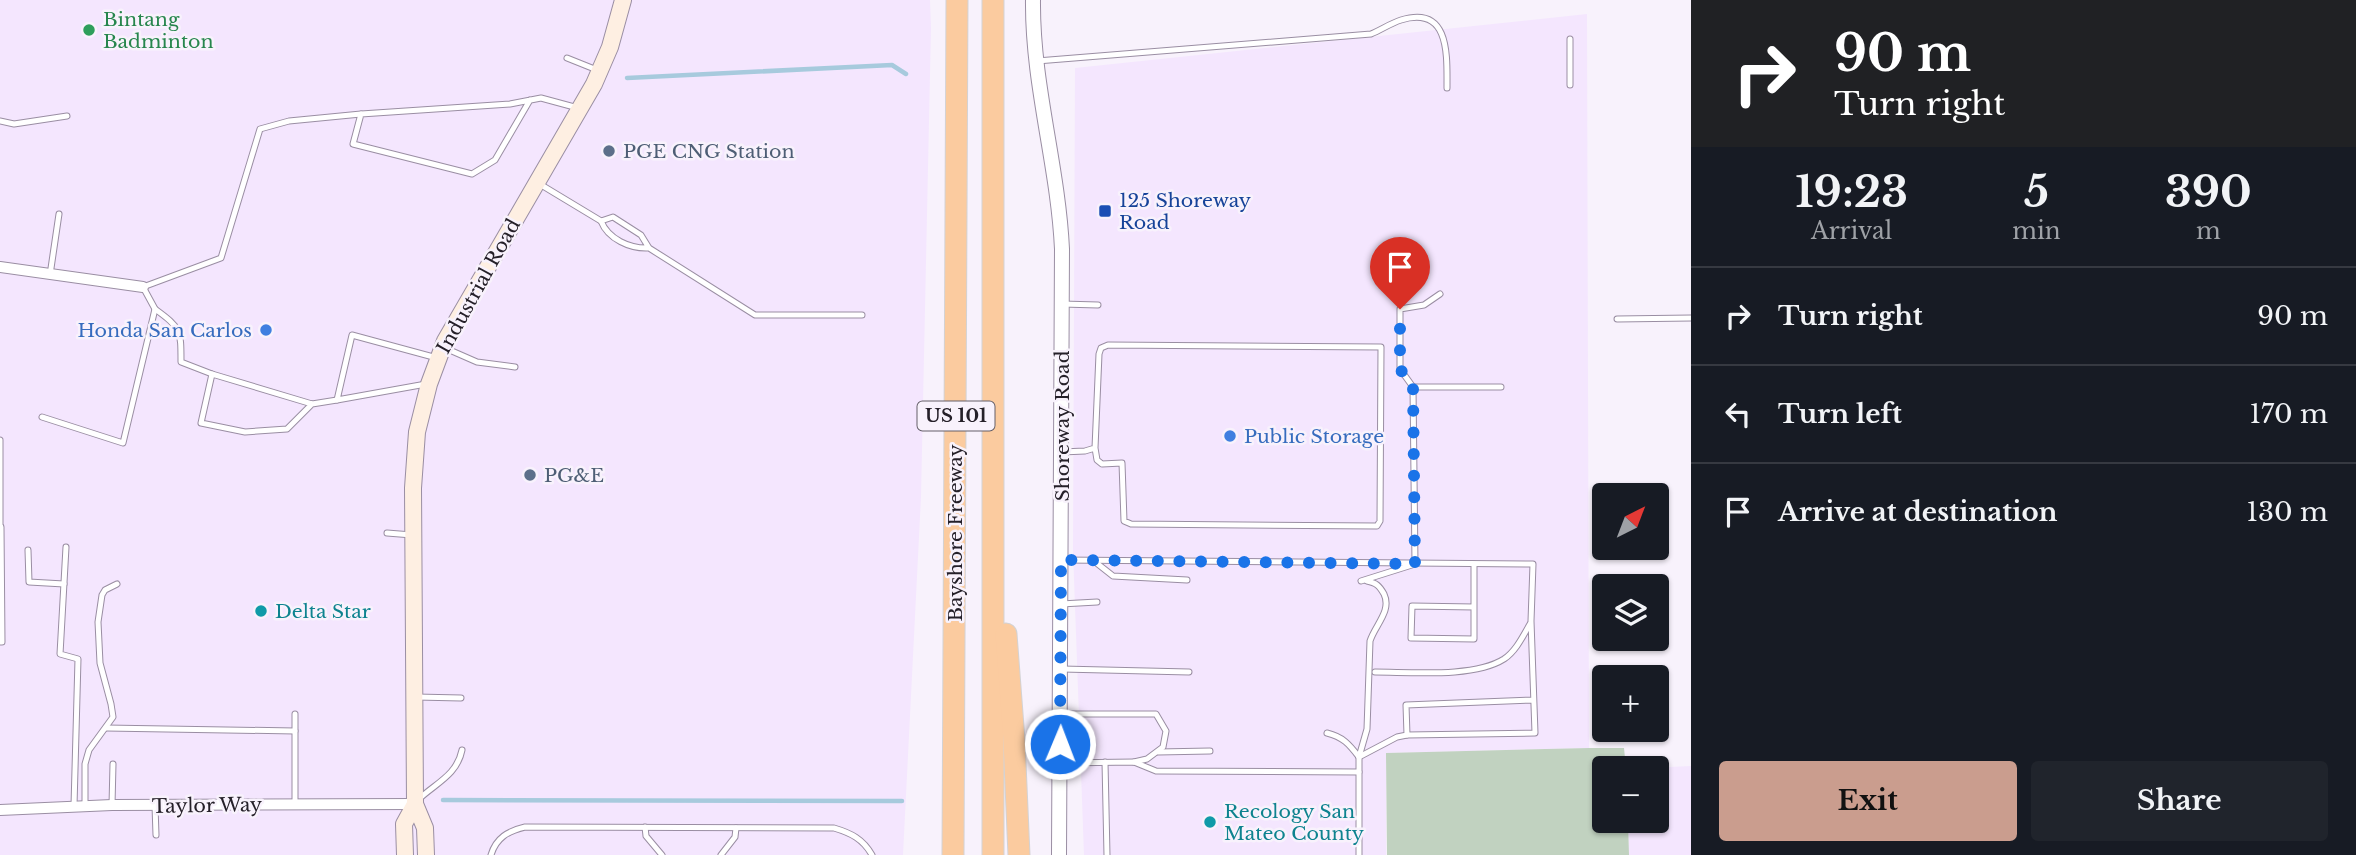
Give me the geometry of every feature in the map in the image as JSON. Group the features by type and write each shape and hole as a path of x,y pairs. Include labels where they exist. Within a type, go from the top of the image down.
{"highway":[{"name":"Bayshore Freeway","path":"993,0 993,855"},
{"name":"Bayshore Freeway","path":"953,855 957,2"},
{"path":"993,472 1014,740 1019,855"},
{"path":"947,855 952,827"}],"main road":[{"name":"Industrial Road","path":"426,855 425,828 415,804 413,488 416,432 440,352 600,71 610,47 622,0"},
{"name":"Industrial Road","path":"405,855 404,824 415,804"}],"street":[{"name":"Shoreway Road","path":"1033,0 1035,61 1061,221 1059,855"},
{"path":"0,267 143,288"},
{"name":"Taylor Way","path":"0,810 112,805 415,804"}],"lane":[{"path":"1035,61 1371,34 1401,20 1426,17 1437,23 1447,50 1447,88"},
{"path":"1570,38 1570,85"},
{"path":"567,58 600,71"},
{"path":"429,384 312,404 212,374 181,362 181,337 174,324 155,309 143,288 221,258 260,129 289,121 510,104 541,98 580,108"},
{"path":"360,114 353,144 472,174 495,160 530,100"},
{"path":"0,121 13,124 67,116"},
{"path":"537,182 601,220 605,231 634,249 649,248"},
{"path":"50,275 60,214"},
{"path":"601,220 613,217 641,235 649,248 755,315 862,315"},
{"path":"1415,564 1413,387 1400,369 1400,309 1424,305 1440,294"},
{"path":"1062,304 1098,305"},
{"path":"42,417 123,443 155,309"},
{"path":"1617,319 1691,318"},
{"path":"337,400 352,335 477,362 515,367"},
{"path":"1108,345 1381,347 1380,522 1377,526 1131,524 1124,521 1122,463 1102,464 1097,460 1095,448 1099,354 1101,348 1108,345"},
{"path":"212,374 201,423 245,432 287,429 312,404"},
{"path":"1413,387 1501,387"},
{"path":"0,439 0,642"},
{"path":"1062,452 1095,448"},
{"path":"387,533 413,535"},
{"path":"66,547 60,654 78,659 79,806"},
{"path":"28,550 29,582 64,584"},
{"path":"1061,560 1532,564 1535,733 1407,735 1397,737 1359,757"},
{"path":"1094,560 1113,576 1187,580"},
{"path":"1359,855 1359,757 1367,729 1370,641 1374,628 1387,609 1386,599 1377,584 1364,581 1415,564"},
{"path":"1474,564 1474,607 1474,639 1411,638 1412,606 1474,607"},
{"path":"79,806 89,750 113,717 100,663 98,622 102,595 105,590 117,584"},
{"path":"1061,604 1097,602"},
{"path":"1375,672 1472,671 1505,659 1519,643 1531,621"},
{"path":"1061,669 1189,671"},
{"path":"414,697 461,698"},
{"path":"1407,735 1406,705 1533,701"},
{"path":"295,714 295,803"},
{"path":"1059,763 1134,762 1147,759 1163,747 1166,739 1164,724 1156,714 1061,714"},
{"path":"106,728 295,731"},
{"path":"1327,733 1348,741 1359,757"},
{"path":"415,804 434,785 442,782 459,763 462,750"},
{"path":"1156,752 1210,751"},
{"path":"1105,762 1107,855"},
{"path":"1134,762 1156,771 1359,772"},
{"path":"112,805 113,764"},
{"path":"155,806 156,835"},
{"path":"491,855 493,847 503,835 525,827 834,828 849,832 866,844 872,855"},
{"path":"645,827 646,836 662,855"},
{"path":"721,855 735,837 736,828"}],"shaded area":[{"path":"0,0 930,0 921,497 903,855 0,855"},
{"path":"1587,14 1589,748 1386,753 1386,855 1084,855 1073,551 1075,68"},
{"path":"1691,766 1691,855 1629,855 1628,833 1669,833 1669,767"}],"green space":[{"path":"1624,748 1625,756 1592,756 1592,833 1628,833 1629,855 1387,855 1386,753"}],"waterway":[{"path":"627,78 892,65 906,74"},
{"path":"443,800 902,801"}],"place":[{"name":"Bintang Badminton","path":"89,30"},
{"name":"PGE CNG Station","path":"609,151"},
{"name":"125 Shoreway Road","path":"1105,211"},
{"name":"Honda San Carlos","path":"266,330"},
{"name":"Public Storage","path":"1230,436"},
{"name":"PG&E","path":"530,475"},
{"name":"Delta Star","path":"261,611"},
{"name":"Recology San Mateo County","path":"1210,822"}],"route":[{"path":"1060,744 1061,560 1415,564 1413,387 1400,369 1400,309"}]}
